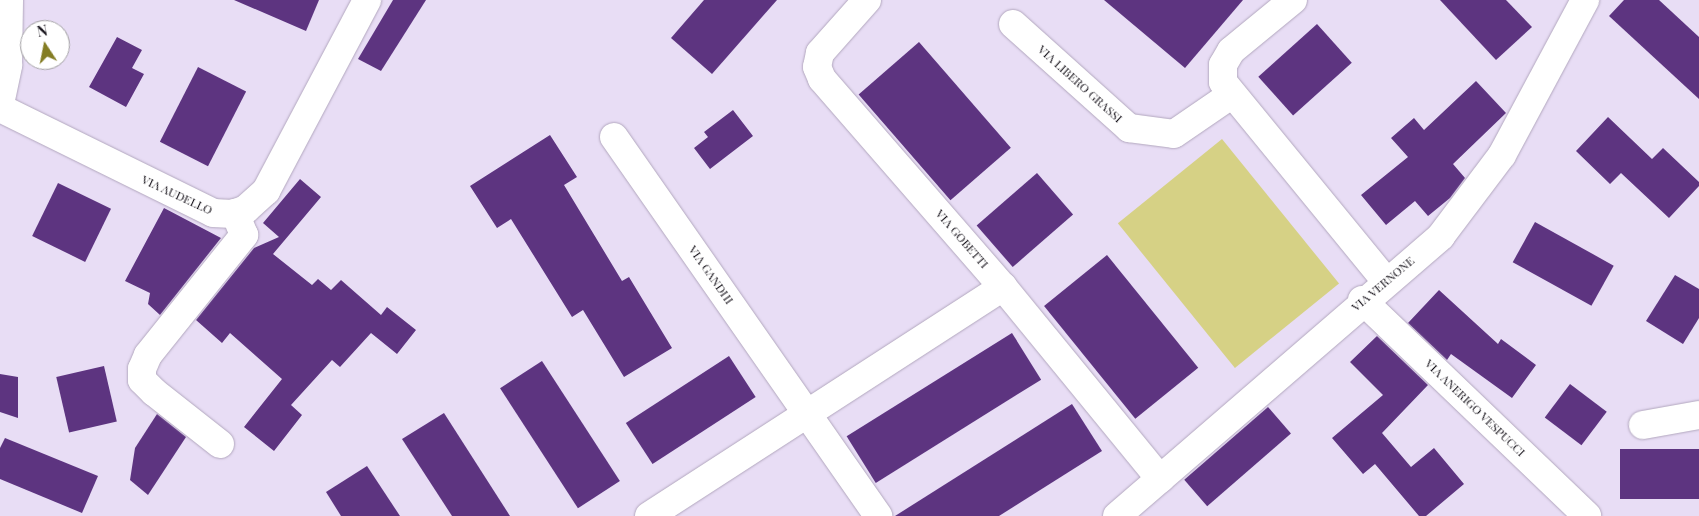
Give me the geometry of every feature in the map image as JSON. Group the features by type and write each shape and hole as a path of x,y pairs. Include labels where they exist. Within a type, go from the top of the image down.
{"street":[{"path":"0,104 9,0"},
{"path":"220,444 154,392 142,380 142,369 148,355 244,235 235,213 266,192 366,0"},
{"name":"VIA GOBETTI","path":"867,0 820,53 816,67 822,79 1003,287 1160,478"},
{"path":"1293,0 1231,51 1223,65 1223,82 1231,95 1385,280"},
{"name":"VIA VERNONE","path":"1117,516 1385,280 1441,236 1472,199 1524,118 1560,42 1586,0"},
{"name":"VIA LIBERO GRASSI","path":"1012,24 1129,128 1174,134 1231,95"},
{"name":"VIA AUDELLO","path":"0,108 213,213 235,213"},
{"name":"VIA GANDHI","path":"614,137 878,516"},
{"path":"649,516 1003,287"},
{"name":"VIA ANERIGO VESPUCCI","path":"1362,300 1587,516"},
{"path":"1643,425 1699,415"}],"shaded area":[{"path":"1222,139 1339,284 1235,368 1118,223"}],"building":[{"path":"234,0 319,0 306,31"},
{"path":"393,0 426,0 381,71 358,59"},
{"path":"704,0 777,0 712,74 671,38"},
{"path":"1104,0 1243,0 1185,68"},
{"path":"1440,0 1506,0 1532,27 1496,60"},
{"path":"1624,0 1659,0 1699,37 1699,99 1609,16"},
{"path":"1317,24 1352,63 1293,116 1258,77"},
{"path":"117,37 142,50 132,68 144,74 126,107 89,87"},
{"path":"919,42 1011,148 950,200 859,94"},
{"path":"198,67 246,92 208,166 160,142"},
{"path":"1476,81 1506,113 1453,164 1465,178 1450,198 1428,216 1415,201 1386,225 1361,195 1408,157 1391,138 1414,118 1424,130"},
{"path":"733,110 753,136 710,169 694,148 708,137 704,132"},
{"path":"1608,117 1652,159 1663,148 1699,182 1699,186 1669,218 1621,173 1610,184 1576,151"},
{"path":"550,135 577,177 564,185 622,281 629,277 672,348 624,377 583,310 572,317 511,219 497,228 470,186"},
{"path":"1037,173 1073,215 1013,267 977,225"},
{"path":"300,179 321,197 273,254 312,285 318,279 331,290 341,280 381,315 387,307 416,330 397,354 371,333 340,367 332,360 291,405 302,415 274,451 244,427 282,379 230,333 222,343 196,320 254,248 279,237 263,223"},
{"path":"58,183 111,209 85,262 32,236"},
{"path":"164,208 221,238 160,315 148,304 150,293 125,281"},
{"path":"1535,222 1614,266 1591,306 1513,262"},
{"path":"1107,255 1198,368 1135,419 1044,306"},
{"path":"1675,275 1699,289 1699,318 1683,344 1646,321"},
{"path":"1439,290 1498,344 1501,339 1536,365 1512,398 1451,354 1447,360 1408,323"},
{"path":"1012,333 1041,380 876,483 847,436"},
{"path":"1377,336 1428,385 1382,433 1411,467 1434,448 1464,484 1426,516 1419,516 1375,464 1363,474 1332,438 1383,395 1350,362"},
{"path":"729,356 756,397 653,464 626,423"},
{"path":"542,361 620,481 578,508 500,388"},
{"path":"104,366 117,422 69,433 56,377"},
{"path":"0,374 18,377 18,418 0,412"},
{"path":"1570,384 1607,412 1581,445 1545,418"},
{"path":"1072,404 1102,451 999,516 895,516"},
{"path":"1268,407 1291,433 1207,506 1184,480"},
{"path":"444,413 510,516 452,516 402,439"},
{"path":"157,414 186,437 148,495 130,480 135,448"},
{"path":"5,438 98,476 82,513 0,479 0,448"},
{"path":"1620,449 1699,449 1699,499 1620,499"},
{"path":"367,466 400,516 341,516 326,492"}]}
